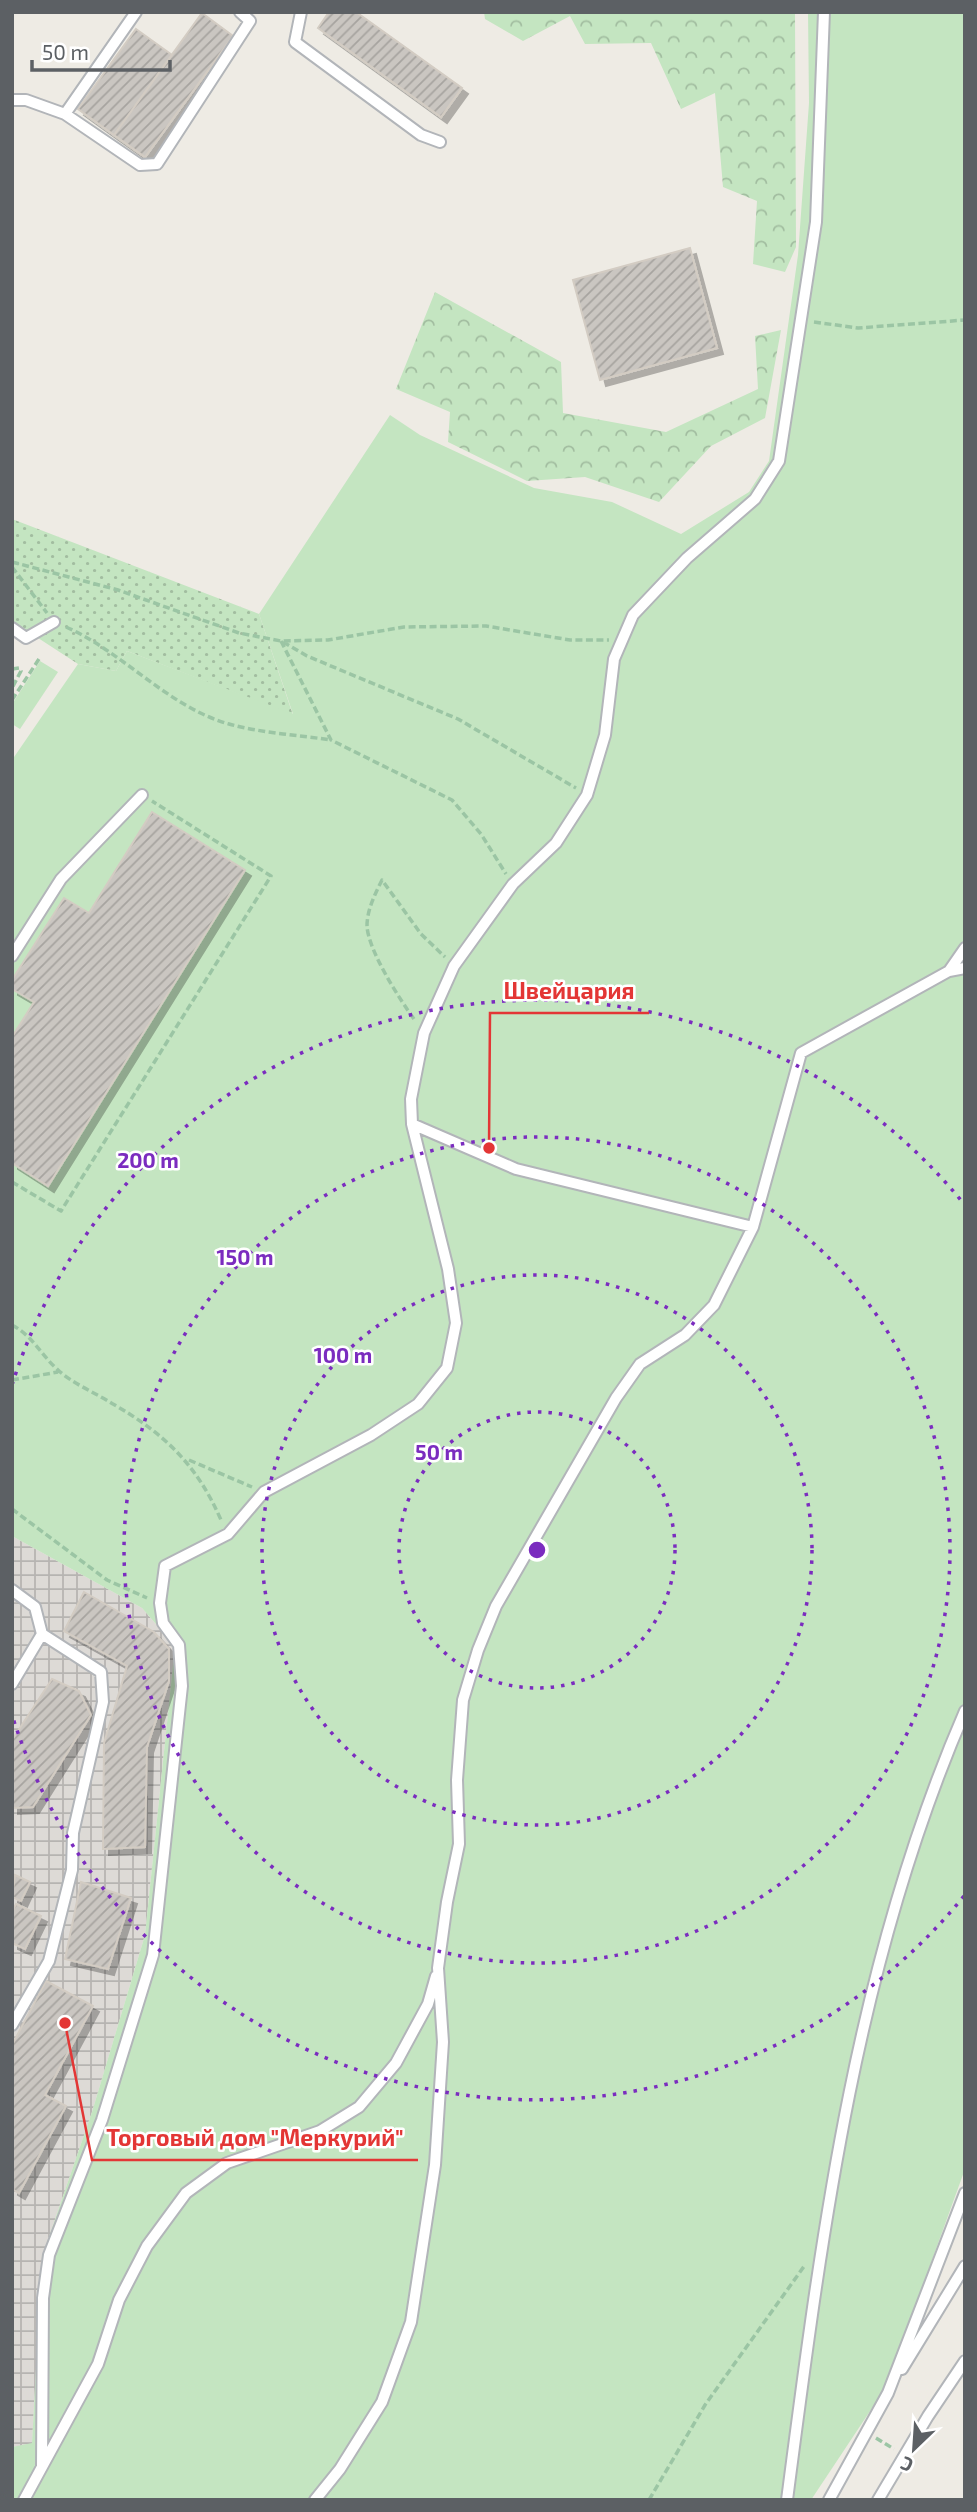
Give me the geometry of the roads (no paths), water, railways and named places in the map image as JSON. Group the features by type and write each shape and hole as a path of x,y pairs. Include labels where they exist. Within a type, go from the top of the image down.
{"lane":[{"path":"65,114 136,12"},
{"path":"12,100 26,100 65,114 141,165 157,164 250,21 240,12"},
{"path":"300,12 295,42 421,135 440,142"},
{"path":"42,2466 43,2298 49,2255 102,2120 153,1955 182,1686 179,1644 163,1623 160,1604 165,1566 228,1534 264,1492 371,1435 418,1404 447,1367 456,1323 448,1269 412,1124 411,1099 424,1033 454,966 513,884 556,843 587,795 605,735 614,659 633,615 687,558 755,499 779,461 816,222 824,12"},
{"path":"12,628 26,638 54,622"},
{"path":"12,956 61,879 142,795"},
{"path":"948,971 965,948"},
{"path":"24,2500 98,2364 119,2300 147,2246 186,2193 227,2164 320,2131 359,2108 396,2063 428,2004 438,1968 447,1902 459,1844 457,1780 463,1700 478,1650 496,1606 616,1398 640,1364 685,1335 715,1305 753,1227 801,1053 948,971 965,968"},
{"path":"412,1124 516,1169 753,1227"},
{"path":"12,1590 35,1607 41,1634 12,1684"},
{"path":"12,2025 49,1961 72,1870 73,1833 103,1702 101,1672 41,1634"},
{"path":"787,2500 820,2243 853,2064 881,1956 919,1834 965,1711"},
{"path":"315,2500 340,2469 382,2402 411,2322 435,2165 443,2042 438,1968"},
{"path":"888,2393 965,2193"},
{"path":"829,2500 888,2393 965,2266"},
{"path":"878,2500 965,2361"}],"place":[{"name":"Швейцария","path":"489,1148"},
{"name":"Торговый дом \"Меркурий\"","path":"65,2023"}]}
